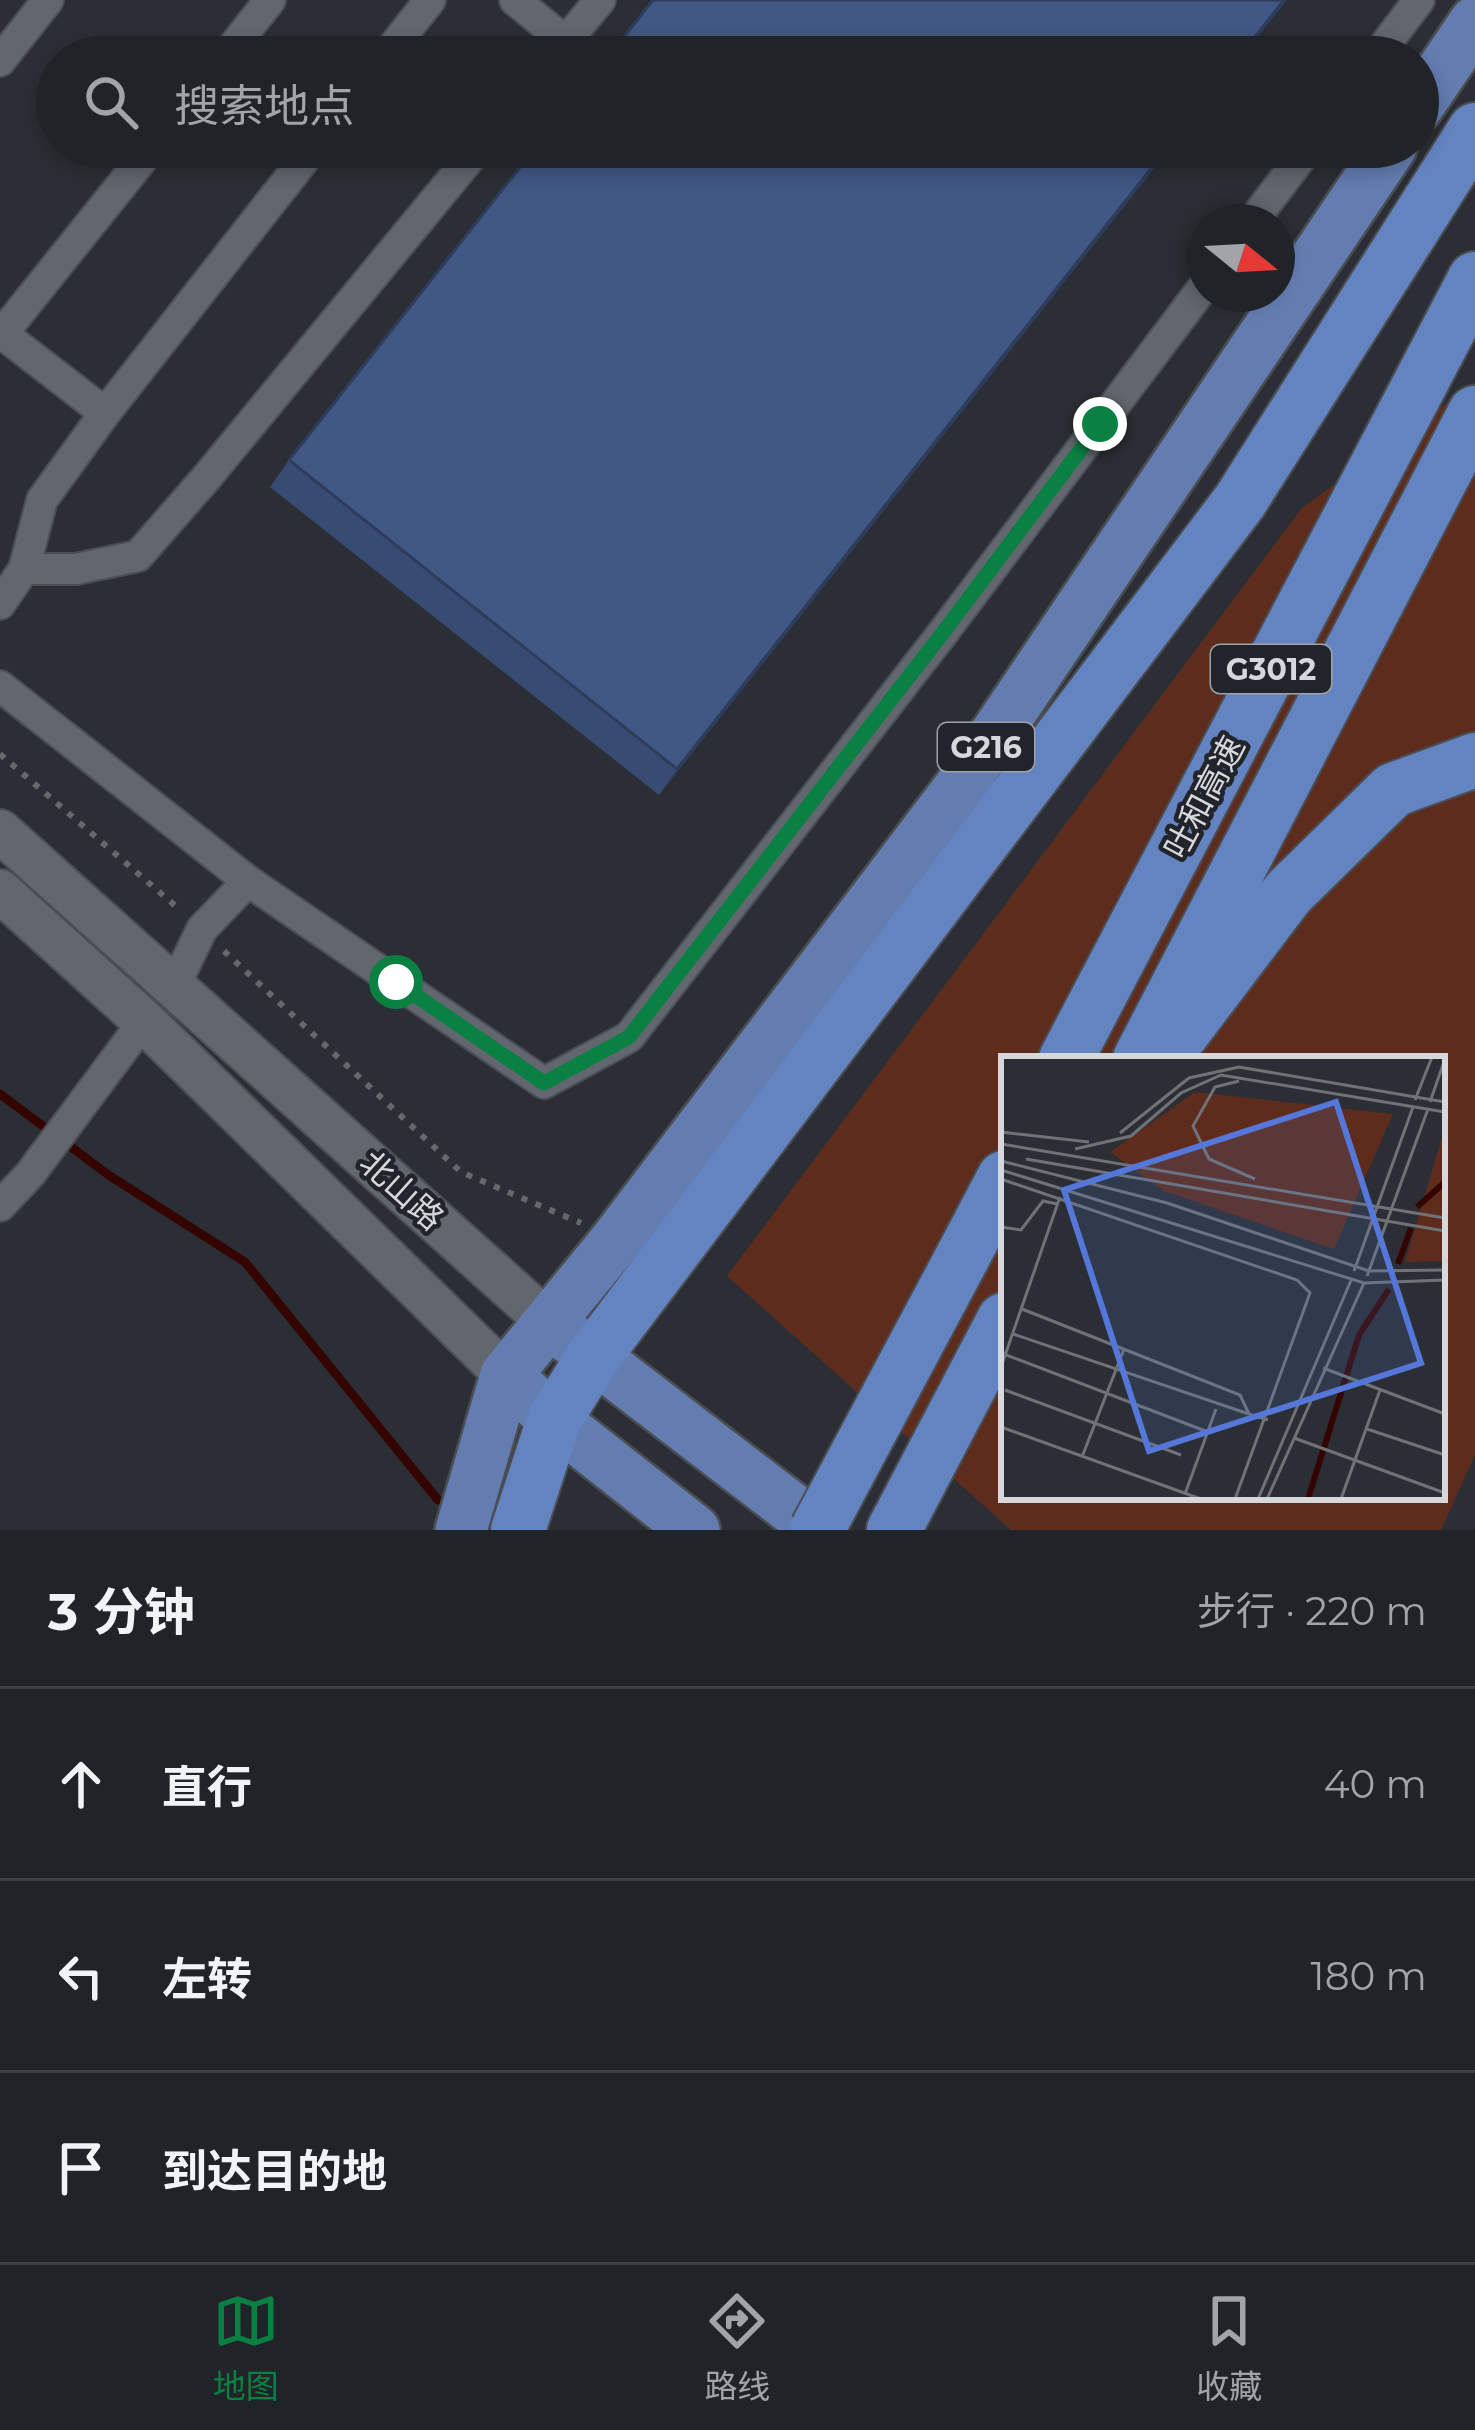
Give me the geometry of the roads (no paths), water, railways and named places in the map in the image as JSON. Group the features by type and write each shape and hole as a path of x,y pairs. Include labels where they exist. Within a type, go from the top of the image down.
{"highway":[{"path":"1439,75 1475,22"},
{"path":"518,1530 554,1420 594,1356 1240,500 1475,130"},
{"name":"G216","path":"506,1375 617,1239 960,787 1376,168"},
{"name":"吐和高速","path":"1068,1056 1475,279"},
{"name":"吐和高速","path":"1142,1056 1475,413"},
{"path":"1165,1056 1288,893 1393,790 1475,760"},
{"path":"818,1530 1001,1184"},
{"name":"北山路","path":"548,1322 818,1530"},
{"path":"894,1530 1001,1327"},
{"path":"461,1530 506,1375"},
{"name":"北山路","path":"506,1375 554,1420 694,1530"}],"main road":[{"name":"北山路","path":"0,831 548,1322"},
{"name":"北山路","path":"0,891 144,1021 506,1375"}],"street":[{"path":"0,61 48,0"},
{"path":"242,36 271,0"},
{"path":"402,36 430,0"},
{"path":"515,0 547,36"},
{"path":"570,36 600,0"},
{"path":"1392,36 1419,0"},
{"path":"105,413 1,333 135,168"},
{"path":"0,604 24,569 42,500 298,168"},
{"path":"24,569 76,569 138,556 462,168"},
{"path":"1266,204 1293,168"},
{"path":"0,686 248,881 544,1083 629,1037 1187,309"},
{"path":"174,987 202,929 248,881"},
{"path":"0,1206 31,1173 144,1021"}],"waterway":[{"path":"0,1094 110,1176 245,1262 438,1500"}]}
